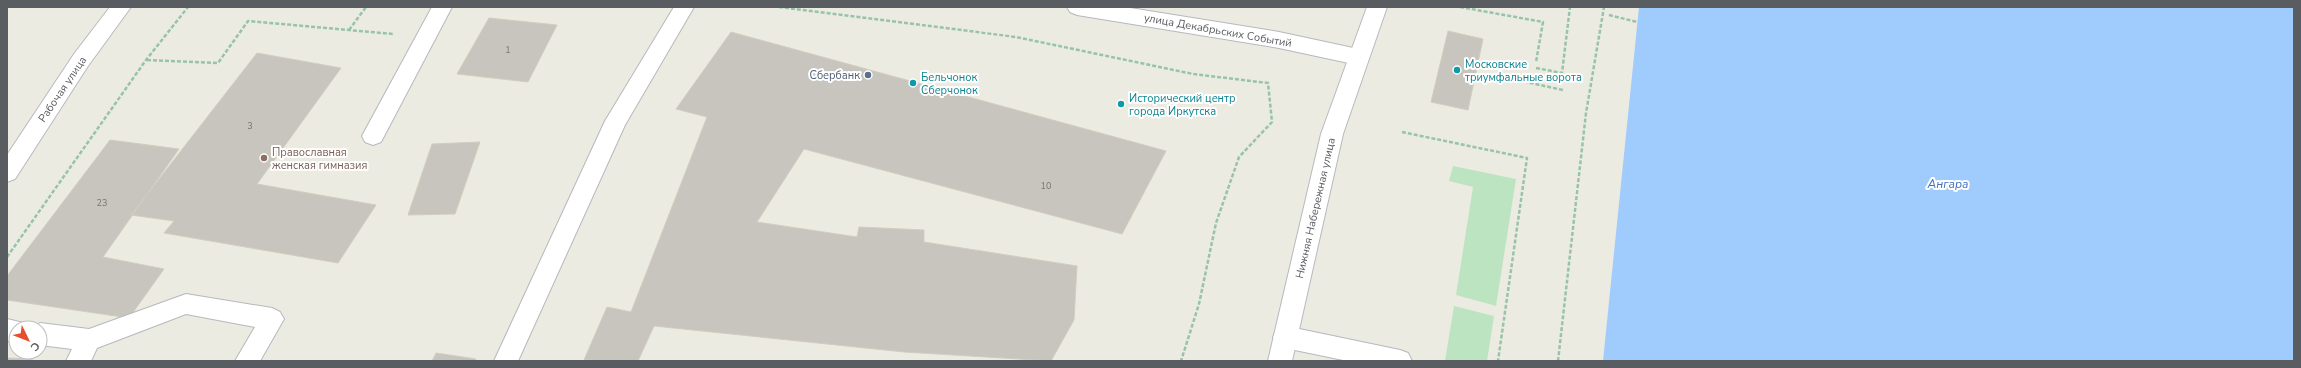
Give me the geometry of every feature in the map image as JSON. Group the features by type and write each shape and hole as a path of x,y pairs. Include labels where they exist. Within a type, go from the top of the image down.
{"main road":[{"name":"Рабочая улица","path":"7,173 81,60 121,7"},
{"path":"373,136 442,7"},
{"path":"506,361 616,121 684,7"},
{"name":"улица Декабрьских Событий","path":"1078,7 1279,40 1358,57"},
{"name":"Нижняя Набережная улица","path":"1280,361 1332,134 1358,57 1377,7"},
{"path":"48,335 89,340 186,304 272,319 247,361"},
{"path":"1285,337 1400,361"},
{"path":"78,361 89,340"}],"path":[{"path":"7,257 146,60 188,7"},
{"path":"348,30 366,7"},
{"path":"779,7 1016,37 1193,74 1268,83 1272,122 1239,157 1216,223 1199,304 1181,361"},
{"path":"1460,7 1543,22 1536,62"},
{"path":"1536,68 1562,73 1570,7"},
{"path":"1558,361 1586,113 1604,7"},
{"path":"1608,15 1638,22"},
{"path":"146,60 218,63 248,21 426,37"},
{"path":"1512,79 1563,90"},
{"path":"1402,132 1527,158 1498,361"}],"green space":[{"path":"1453,166 1516,179 1496,306 1456,295 1473,187 1449,181"},
{"path":"1454,306 1494,316 1487,361 1445,361"}],"water":[{"name":"Ангара","path":"1639,7 2294,7 2294,361 1603,361"}],"building":[{"path":"489,18 557,25 528,82 457,74"},
{"name":"Московские триумфальные ворота","path":"1448,31 1483,39 1468,110 1431,102"},
{"path":"731,32 1166,151 1122,234 804,149 757,222 857,237 859,227 924,230 924,242 1077,266 1074,320 1051,361 904,352 654,326 638,361 584,360 607,307 631,312 707,117 676,109"},
{"path":"257,53 341,68 257,184 376,205 338,263 164,233 174,221 131,215"},
{"path":"110,140 179,149 103,257 164,269 129,318 7,300 7,276"},
{"path":"480,142 455,214 408,215 432,144"},
{"path":"436,353 476,359 475,361 432,361"}],"place":[{"name":"Московские триумфальные ворота","path":"1457,70"},
{"name":"Сбербанк","path":"868,75"},
{"name":"Бельчонок Сберчонок","path":"913,83"},
{"name":"Исторический центр города Иркутска","path":"1121,104"},
{"name":"Православная женская гимназия","path":"264,158"}]}
